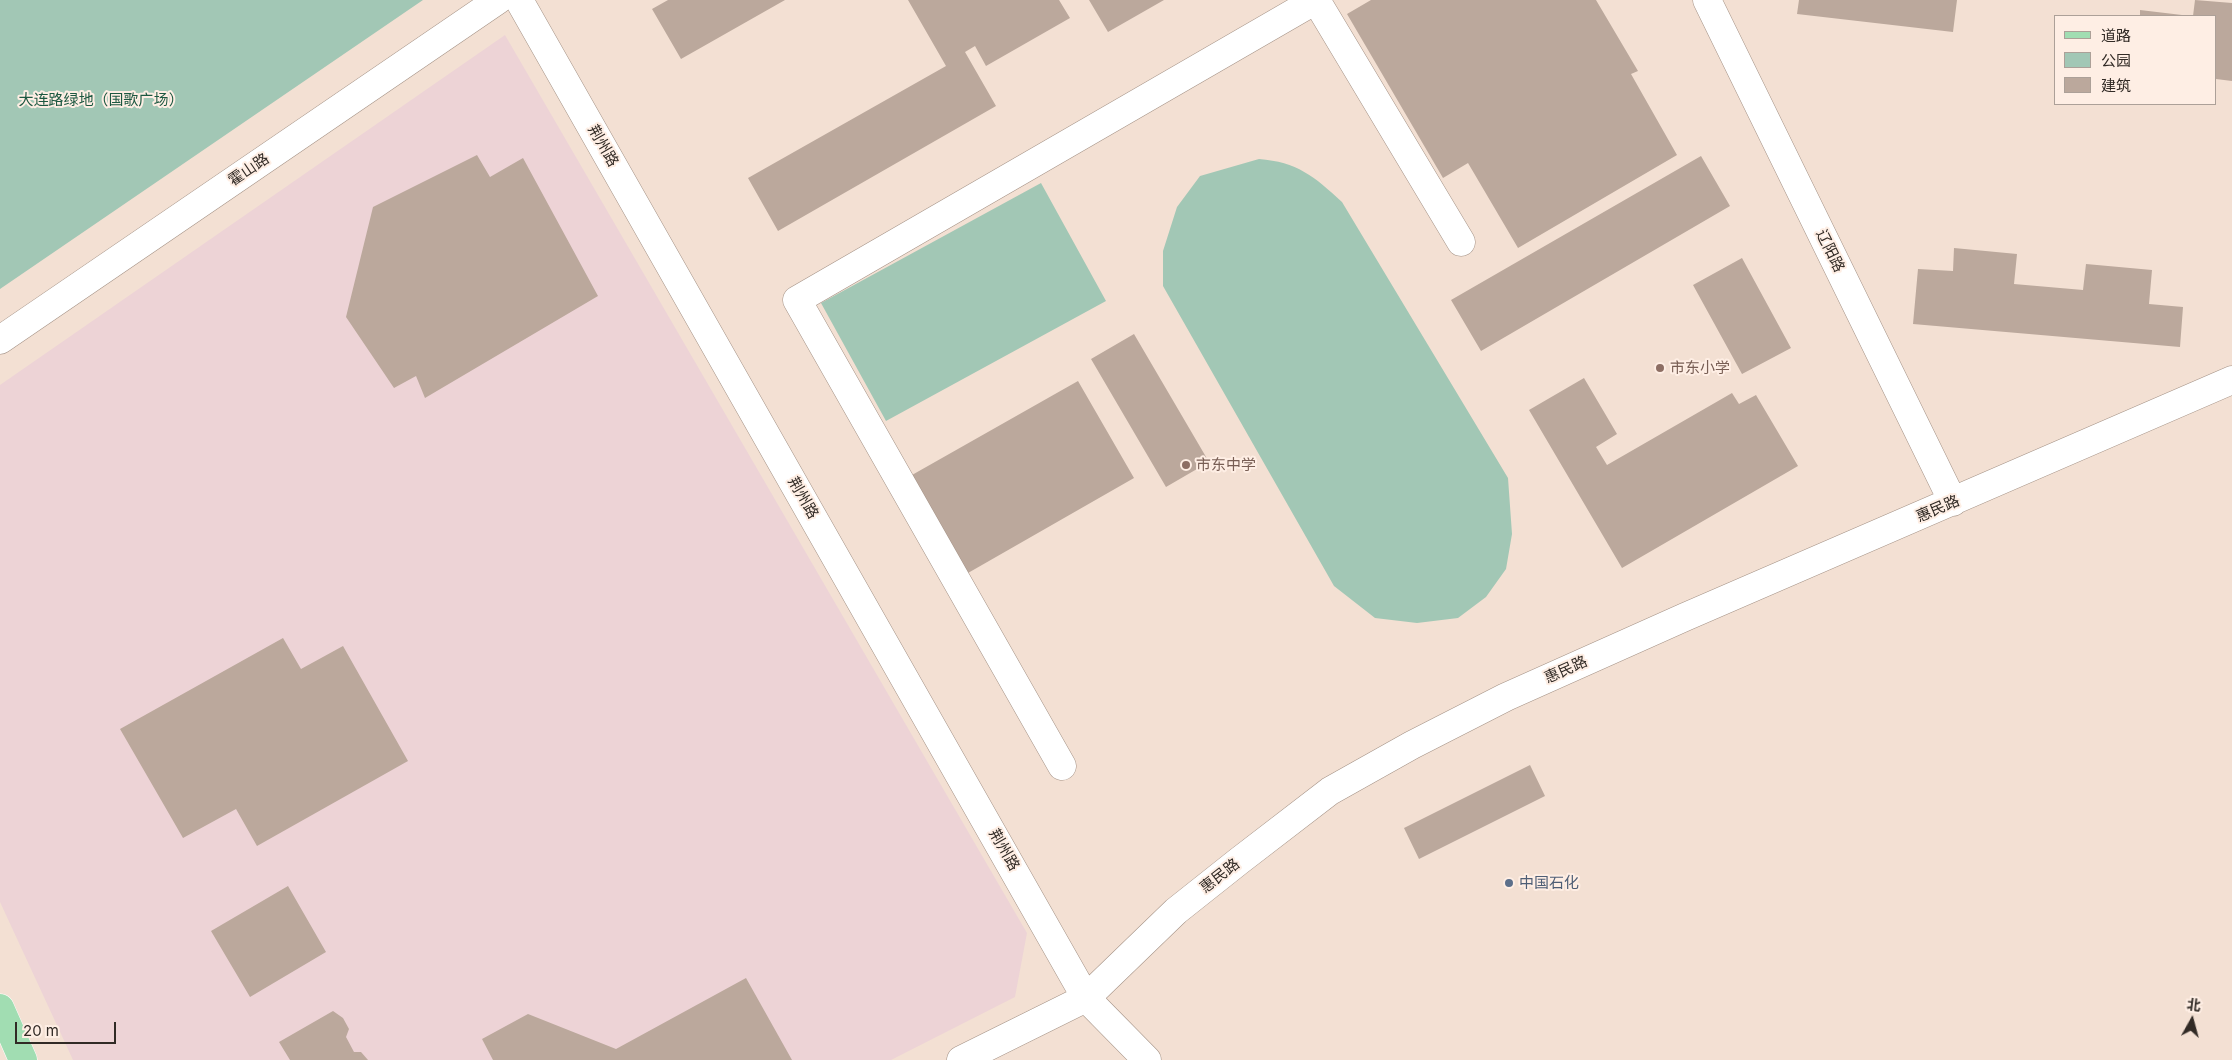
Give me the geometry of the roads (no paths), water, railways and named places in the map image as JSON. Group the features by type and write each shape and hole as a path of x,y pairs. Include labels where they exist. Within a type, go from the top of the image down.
{"main road":[{"path":"0,1008 23,1060"}],"street":[{"name":"霍山路","path":"0,340 498,0"},
{"name":"荆州路","path":"519,0 1086,998 1147,1060"},
{"path":"1062,766 797,300 1316,0 1461,242"},
{"name":"辽阳路","path":"1707,0 1953,502"},
{"name":"惠民路","path":"961,1060 1086,998 1176,911 1330,791 1412,745 1506,697 2232,380"}],"place":[{"name":"市东小学","path":"1660,368"},
{"name":"市东中学","path":"1186,465"},
{"name":"中国石化","path":"1509,883"}],"park label":[{"name":"大连路绿地（国歌广场）","path":"101,100"}]}
